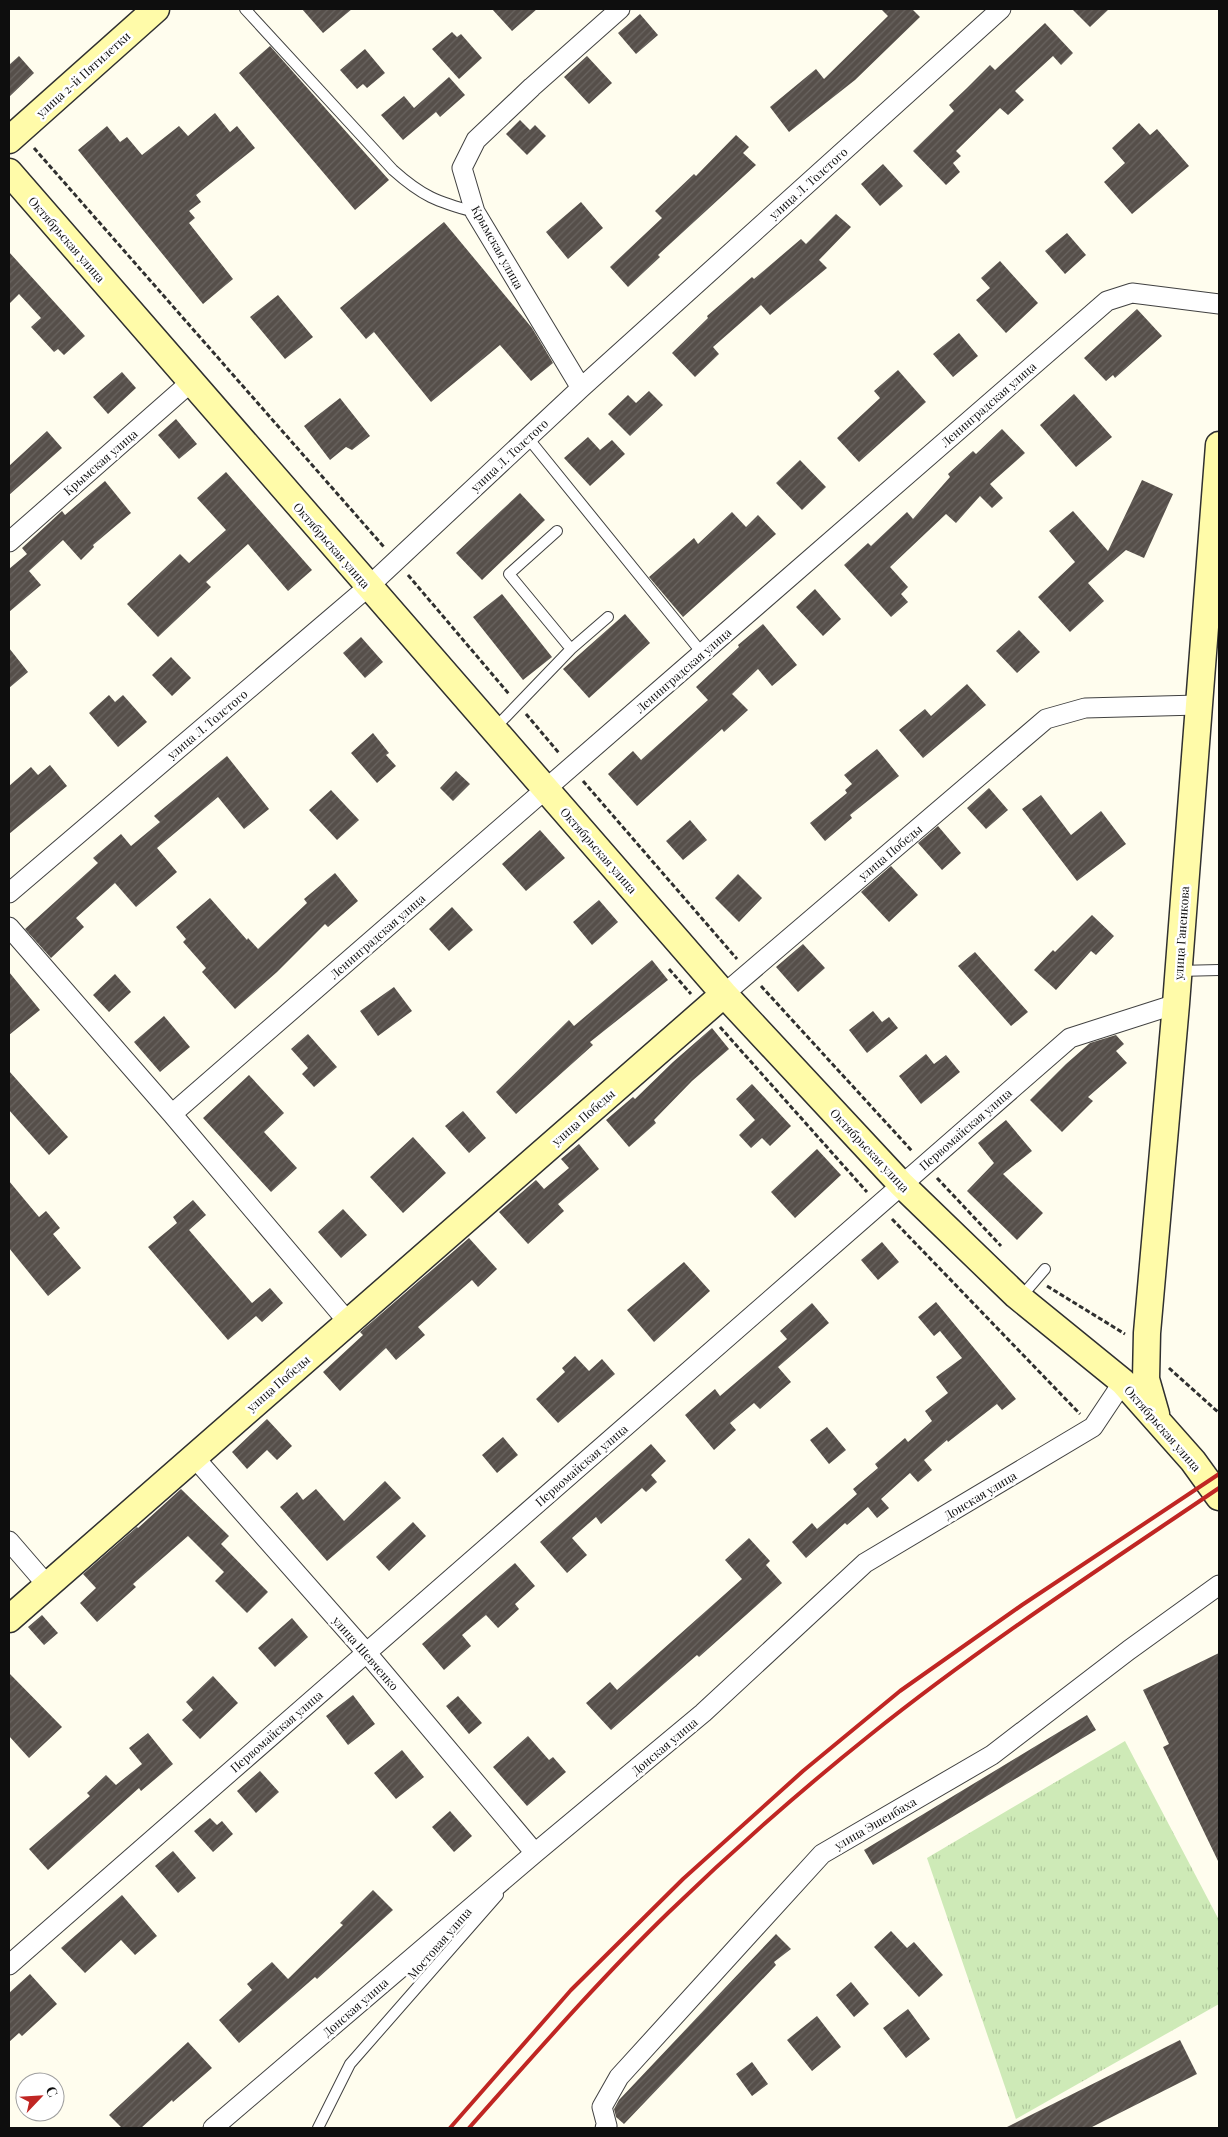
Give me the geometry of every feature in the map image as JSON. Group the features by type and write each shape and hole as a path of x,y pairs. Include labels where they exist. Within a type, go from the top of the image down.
{"street":[{"name":"улица 2-й Пятилетки","path":"14,135 156,9"},
{"name":"Крымская улица","path":"580,388 474,212 462,168 476,140 532,87 620,9"},
{"name":"улица Л. Толстого","path":"9,893 368,587 580,388 1001,9"},
{"name":"Октябрьская улица","path":"9,172 724,994 901,1184 1028,1289 1124,1382 1219,1497"},
{"name":"Ленинградская улица","path":"172,1114 572,768 1107,300 1132,293 1219,304"},
{"name":"Крымская улица","path":"9,542 191,382"},
{"name":"улица Ганенкова","path":"1157,1420 1146,1379 1147,1347 1176,1004 1219,445"},
{"name":"улица Победы","path":"9,1620 748,972 1046,719 1085,708 1198,705"},
{"path":"9,927 172,1114 348,1322"},
{"name":"Первомайская улица","path":"9,1965 1070,1038 1176,1004"},
{"name":"Донская улица","path":"213,2128 535,1853 703,1714 865,1563 1093,1427 1124,1382"},
{"name":"улица Шевченко","path":"194,1457 366,1652 535,1853"},
{"path":"9,1540 48,1585"},
{"name":"улица Эшенбаха","path":"607,2128 602,2107 619,2077 822,1854 992,1755 1129,1650 1219,1585"}],"lane":[{"path":"245,9 393,170 409,184 437,202 474,212"},
{"path":"528,438 702,653"},
{"path":"557,531 509,574 571,649"},
{"path":"494,729 571,649 608,617"},
{"path":"1178,971 1219,970"},
{"path":"1028,1289 1045,1269"},
{"name":"Мостовая улица","path":"318,2128 350,2064 535,1853"}],"path":[{"path":"14,135 396,561 748,972 1002,1247"},
{"path":"1028,1289 1147,1347 1219,1413"}],"green space":[{"path":"1125,1741 1219,1920 1219,2004 1016,2119 927,1858"}],"building":[{"path":"302,9 352,9 323,33"},
{"path":"492,9 537,9 512,31"},
{"path":"881,9 912,9 920,17 855,80 789,132 770,107 816,69 824,79 888,16"},
{"path":"1072,9 1109,9 1090,27"},
{"path":"640,14 658,35 636,54 618,33"},
{"path":"1045,23 1073,53 1061,65 1053,56 1015,91 1024,100 1008,115 1000,108 956,151 961,156 953,163 960,172 946,185 913,151 954,111 949,105 990,65 995,70"},
{"path":"452,32 457,37 461,34 482,58 459,79 432,49"},
{"path":"270,46 389,180 355,210 239,73"},
{"path":"365,49 385,73 367,88 363,84 357,89 340,70"},
{"path":"19,56 34,73 9,97 9,65"},
{"path":"587,56 612,83 589,104 564,77"},
{"path":"449,77 465,95 440,117 436,112 403,140 381,115 404,96 414,108"},
{"path":"215,113 230,132 237,126 255,148 196,195 201,202 189,211 195,218 189,223 233,279 203,304 78,150 107,126 120,142 127,137 142,155 179,126 188,136"},
{"path":"520,120 530,130 535,125 546,136 527,155 506,134"},
{"path":"1139,123 1150,135 1157,129 1189,166 1132,214 1104,182 1125,163 1112,148"},
{"path":"736,135 749,147 743,153 756,165 658,255 660,257 628,287 610,267 662,218 655,211 694,174 696,176"},
{"path":"883,164 903,186 880,206 861,184"},
{"path":"581,202 603,228 568,259 546,232"},
{"path":"836,214 851,227 819,260 827,268 770,315 761,305 713,347 719,354 695,377 672,353 708,318 707,316 752,277 754,279 801,239 806,244"},
{"path":"444,222 532,328 553,363 531,381 500,345 431,402 374,332 366,339 340,308"},
{"path":"1067,233 1086,255 1065,274 1045,251"},
{"path":"9,252 85,336 64,355 58,349 54,352 31,327 41,318 19,294 9,304"},
{"path":"1000,261 1038,303 1006,333 976,300 990,288 981,278"},
{"path":"278,295 313,337 285,359 250,317"},
{"path":"1137,309 1162,336 1115,378 1113,375 1106,381 1084,358"},
{"path":"959,333 978,356 953,377 933,354"},
{"path":"898,370 926,402 859,462 837,438 880,398 874,391"},
{"path":"122,372 136,388 108,414 93,397"},
{"path":"649,391 663,405 630,436 608,414 628,395 636,403"},
{"path":"1074,394 1112,437 1076,467 1040,425"},
{"path":"340,398 370,436 352,450 346,447 330,460 304,426"},
{"path":"176,419 197,444 179,459 158,435"},
{"path":"1002,429 1025,453 990,484 1003,498 992,508 980,496 956,523 946,514 890,567 908,587 901,594 908,602 891,617 844,565 868,543 871,546 907,512 913,519 950,477 948,474 973,451 976,454"},
{"path":"47,431 62,448 9,495 9,466"},
{"path":"588,437 600,450 612,440 625,454 590,486 564,458"},
{"path":"800,460 826,487 802,510 776,483"},
{"path":"226,472 312,570 288,591 248,544 206,582 211,587 158,637 127,604 180,554 189,563 226,530 197,498"},
{"path":"1142,480 1173,494 1144,558 1126,550 1088,583 1104,601 1070,632 1038,597 1075,562 1049,531 1073,511 1108,551"},
{"path":"105,481 131,513 93,545 94,547 81,560 63,540 29,571 41,585 9,612 9,569 27,554 22,548 62,511 65,515"},
{"path":"520,493 545,520 482,580 456,553"},
{"path":"732,512 746,527 758,515 776,534 683,617 649,577 694,538 698,544"},
{"path":"815,589 841,619 823,636 796,607"},
{"path":"502,594 552,657 523,680 473,617"},
{"path":"625,614 650,643 589,698 563,669"},
{"path":"763,624 797,665 772,686 758,669 732,694 748,710 724,732 722,729 637,806 608,774 633,751 641,760 708,700 696,687 739,647 738,645"},
{"path":"1019,630 1040,652 1017,673 996,651"},
{"path":"361,637 383,662 365,678 343,653"},
{"path":"9,648 28,672 9,688"},
{"path":"171,657 191,678 172,696 152,675"},
{"path":"967,684 986,705 923,758 899,730 925,709 931,716"},
{"path":"109,695 115,702 123,695 147,722 118,747 89,713"},
{"path":"373,733 389,753 386,755 396,766 377,783 351,753"},
{"path":"877,749 899,776 850,815 852,818 825,841 810,823 847,793 845,790 852,784 844,775"},
{"path":"227,756 269,809 244,829 218,797 157,848 177,872 136,907 115,883 76,918 84,927 51,958 25,929 98,863 93,858 121,834 131,846 160,822 154,816"},
{"path":"50,765 67,786 9,834 9,786 31,767 38,775"},
{"path":"456,771 470,784 453,801 440,788"},
{"path":"989,788 1008,810 986,829 967,808"},
{"path":"331,790 359,820 337,840 309,810"},
{"path":"1041,795 1071,835 1101,811 1126,844 1077,881 1022,809"},
{"path":"690,820 707,840 683,860 666,841"},
{"path":"938,826 961,853 942,870 918,843"},
{"path":"540,830 565,858 526,891 502,864"},
{"path":"891,866 918,895 889,922 861,892"},
{"path":"335,873 358,901 328,927 325,924 277,972 235,1009 202,972 206,968 183,942 186,939 176,927 210,898 247,940 248,938 258,949 307,903 304,899"},
{"path":"738,874 762,898 739,922 715,898"},
{"path":"599,900 618,922 592,945 573,922"},
{"path":"452,907 473,930 449,951 429,929"},
{"path":"1092,915 1114,936 1096,955 1091,951 1056,990 1034,970"},
{"path":"803,944 825,968 798,992 776,967"},
{"path":"975,952 1028,1012 1011,1026 958,966"},
{"path":"652,960 668,980 590,1042 593,1045 516,1114 496,1092 569,1020 574,1026"},
{"path":"9,972 40,1010 9,1035"},
{"path":"115,974 131,992 109,1012 93,995"},
{"path":"394,987 412,1011 378,1036 360,1011"},
{"path":"873,1011 882,1022 889,1017 898,1028 867,1053 849,1030"},
{"path":"164,1016 190,1047 160,1072 134,1042"},
{"path":"712,1028 729,1049 692,1081 654,1120 656,1123 629,1147 606,1120 633,1097 635,1099"},
{"path":"308,1034 337,1067 314,1087 302,1074 308,1068 291,1049"},
{"path":"1116,1035 1124,1044 1116,1051 1127,1063 1088,1097 1093,1101 1062,1132 1030,1100 1090,1043"},
{"path":"926,1054 934,1064 946,1055 960,1072 921,1104 899,1076"},
{"path":"9,1071 68,1137 49,1155 9,1110"},
{"path":"249,1075 284,1113 264,1132 297,1168 271,1192 203,1118"},
{"path":"752,1084 791,1126 770,1146 762,1138 751,1148 739,1135 755,1120 736,1099"},
{"path":"463,1111 486,1138 469,1153 445,1126"},
{"path":"1006,1120 1032,1151 1003,1174 1043,1213 1017,1240 967,1191 994,1163 978,1143"},
{"path":"413,1137 446,1173 403,1213 370,1177"},
{"path":"579,1144 599,1169 558,1204 564,1211 528,1244 499,1212 536,1180 544,1189 569,1168 561,1159"},
{"path":"817,1149 841,1175 795,1218 771,1192"},
{"path":"9,1181 39,1217 46,1211 60,1228 53,1234 81,1268 48,1296 9,1248"},
{"path":"193,1200 206,1215 189,1230 252,1303 270,1288 283,1303 262,1322 256,1316 228,1340 148,1247 177,1223 173,1217"},
{"path":"343,1209 367,1235 341,1258 318,1232"},
{"path":"469,1238 497,1269 478,1287 472,1280 418,1327 425,1335 396,1360 386,1348 340,1391 323,1372 363,1335 360,1332"},
{"path":"882,1242 899,1262 878,1280 861,1260"},
{"path":"684,1262 710,1291 654,1342 627,1310"},
{"path":"936,1302 1016,1399 1002,1410 997,1404 948,1442 947,1440 924,1460 932,1470 918,1482 910,1473 881,1499 889,1508 877,1518 868,1507 847,1525 845,1523 806,1558 792,1542 812,1523 817,1529 857,1494 853,1489 878,1468 875,1464 905,1438 908,1442 932,1421 925,1411 948,1393 936,1377 962,1358 940,1331 934,1336 918,1317"},
{"path":"812,1303 829,1323 778,1367 791,1382 760,1409 754,1403 730,1423 736,1430 714,1450 685,1415 715,1389 720,1396 787,1339 780,1331"},
{"path":"575,1356 589,1371 602,1359 615,1374 558,1423 536,1399 565,1372 562,1368"},
{"path":"267,1419 292,1446 277,1460 267,1450 247,1469 232,1452"},
{"path":"827,1427 846,1450 829,1464 810,1440"},
{"path":"503,1437 518,1455 497,1473 482,1455"},
{"path":"651,1444 666,1461 651,1475 657,1482 646,1492 642,1488 601,1524 596,1517 572,1538 587,1555 567,1573 540,1542"},
{"path":"385,1481 401,1498 327,1561 280,1507 297,1492 303,1500 316,1489 344,1521"},
{"path":"181,1489 229,1536 221,1544 268,1592 247,1613 215,1581 224,1572 188,1536 133,1584 136,1587 97,1622 80,1603 96,1588 83,1574"},
{"path":"413,1522 426,1536 389,1571 376,1557"},
{"path":"749,1538 770,1561 766,1565 782,1583 699,1657 697,1655 611,1730 586,1703 610,1682 617,1690 742,1579 725,1560"},
{"path":"515,1563 535,1586 515,1604 519,1609 498,1628 486,1615 462,1635 471,1646 444,1670 422,1644"},
{"path":"42,1615 58,1633 44,1645 28,1627"},
{"path":"292,1618 308,1637 275,1667 258,1648"},
{"path":"1219,1653 1219,1863 1163,1747 1169,1744 1143,1690"},
{"path":"9,1673 62,1727 29,1758 9,1736"},
{"path":"213,1676 238,1703 200,1739 182,1720 193,1710 186,1702"},
{"path":"353,1695 375,1724 348,1745 326,1716"},
{"path":"458,1696 482,1723 469,1734 446,1706"},
{"path":"1087,1715 1096,1730 873,1865 864,1850"},
{"path":"148,1733 173,1764 141,1791 139,1788 48,1870 29,1849 90,1796 87,1793 106,1775 116,1785 142,1764 129,1748"},
{"path":"528,1736 549,1760 553,1757 566,1772 527,1806 493,1767"},
{"path":"402,1750 424,1777 396,1799 374,1773"},
{"path":"260,1771 279,1792 256,1813 237,1791"},
{"path":"450,1811 472,1836 454,1852 432,1827"},
{"path":"210,1818 217,1825 222,1821 233,1834 213,1852 194,1831"},
{"path":"173,1851 196,1878 178,1893 155,1866"},
{"path":"373,1890 393,1910 317,1979 315,1977 239,2043 219,2020 252,1990 247,1984 272,1962 288,1979 343,1925 340,1923"},
{"path":"122,1895 157,1936 135,1955 121,1940 85,1973 61,1948"},
{"path":"891,1931 907,1948 914,1942 943,1975 919,1997 874,1947"},
{"path":"776,1934 791,1949 774,1962 776,1965 624,2124 616,2117 614,2109 619,2100"},
{"path":"30,1974 57,2004 22,2036 19,2033 9,2042 9,1993"},
{"path":"851,1982 869,2004 854,2017 836,1995"},
{"path":"908,2009 930,2039 906,2058 883,2028"},
{"path":"817,2016 841,2047 812,2071 787,2040"},
{"path":"1180,2040 1197,2074 1090,2128 1005,2128"},
{"path":"188,2042 212,2068 141,2128 122,2128 109,2115"},
{"path":"752,2062 768,2084 752,2096 736,2074"}],"railway":[{"path":"450,2128 571,1990 683,1879 803,1771 900,1691 1022,1605 1219,1474"},
{"path":"469,2128 642,1939 717,1867 792,1800 870,1735 955,1670 1042,1608 1219,1488"}]}
